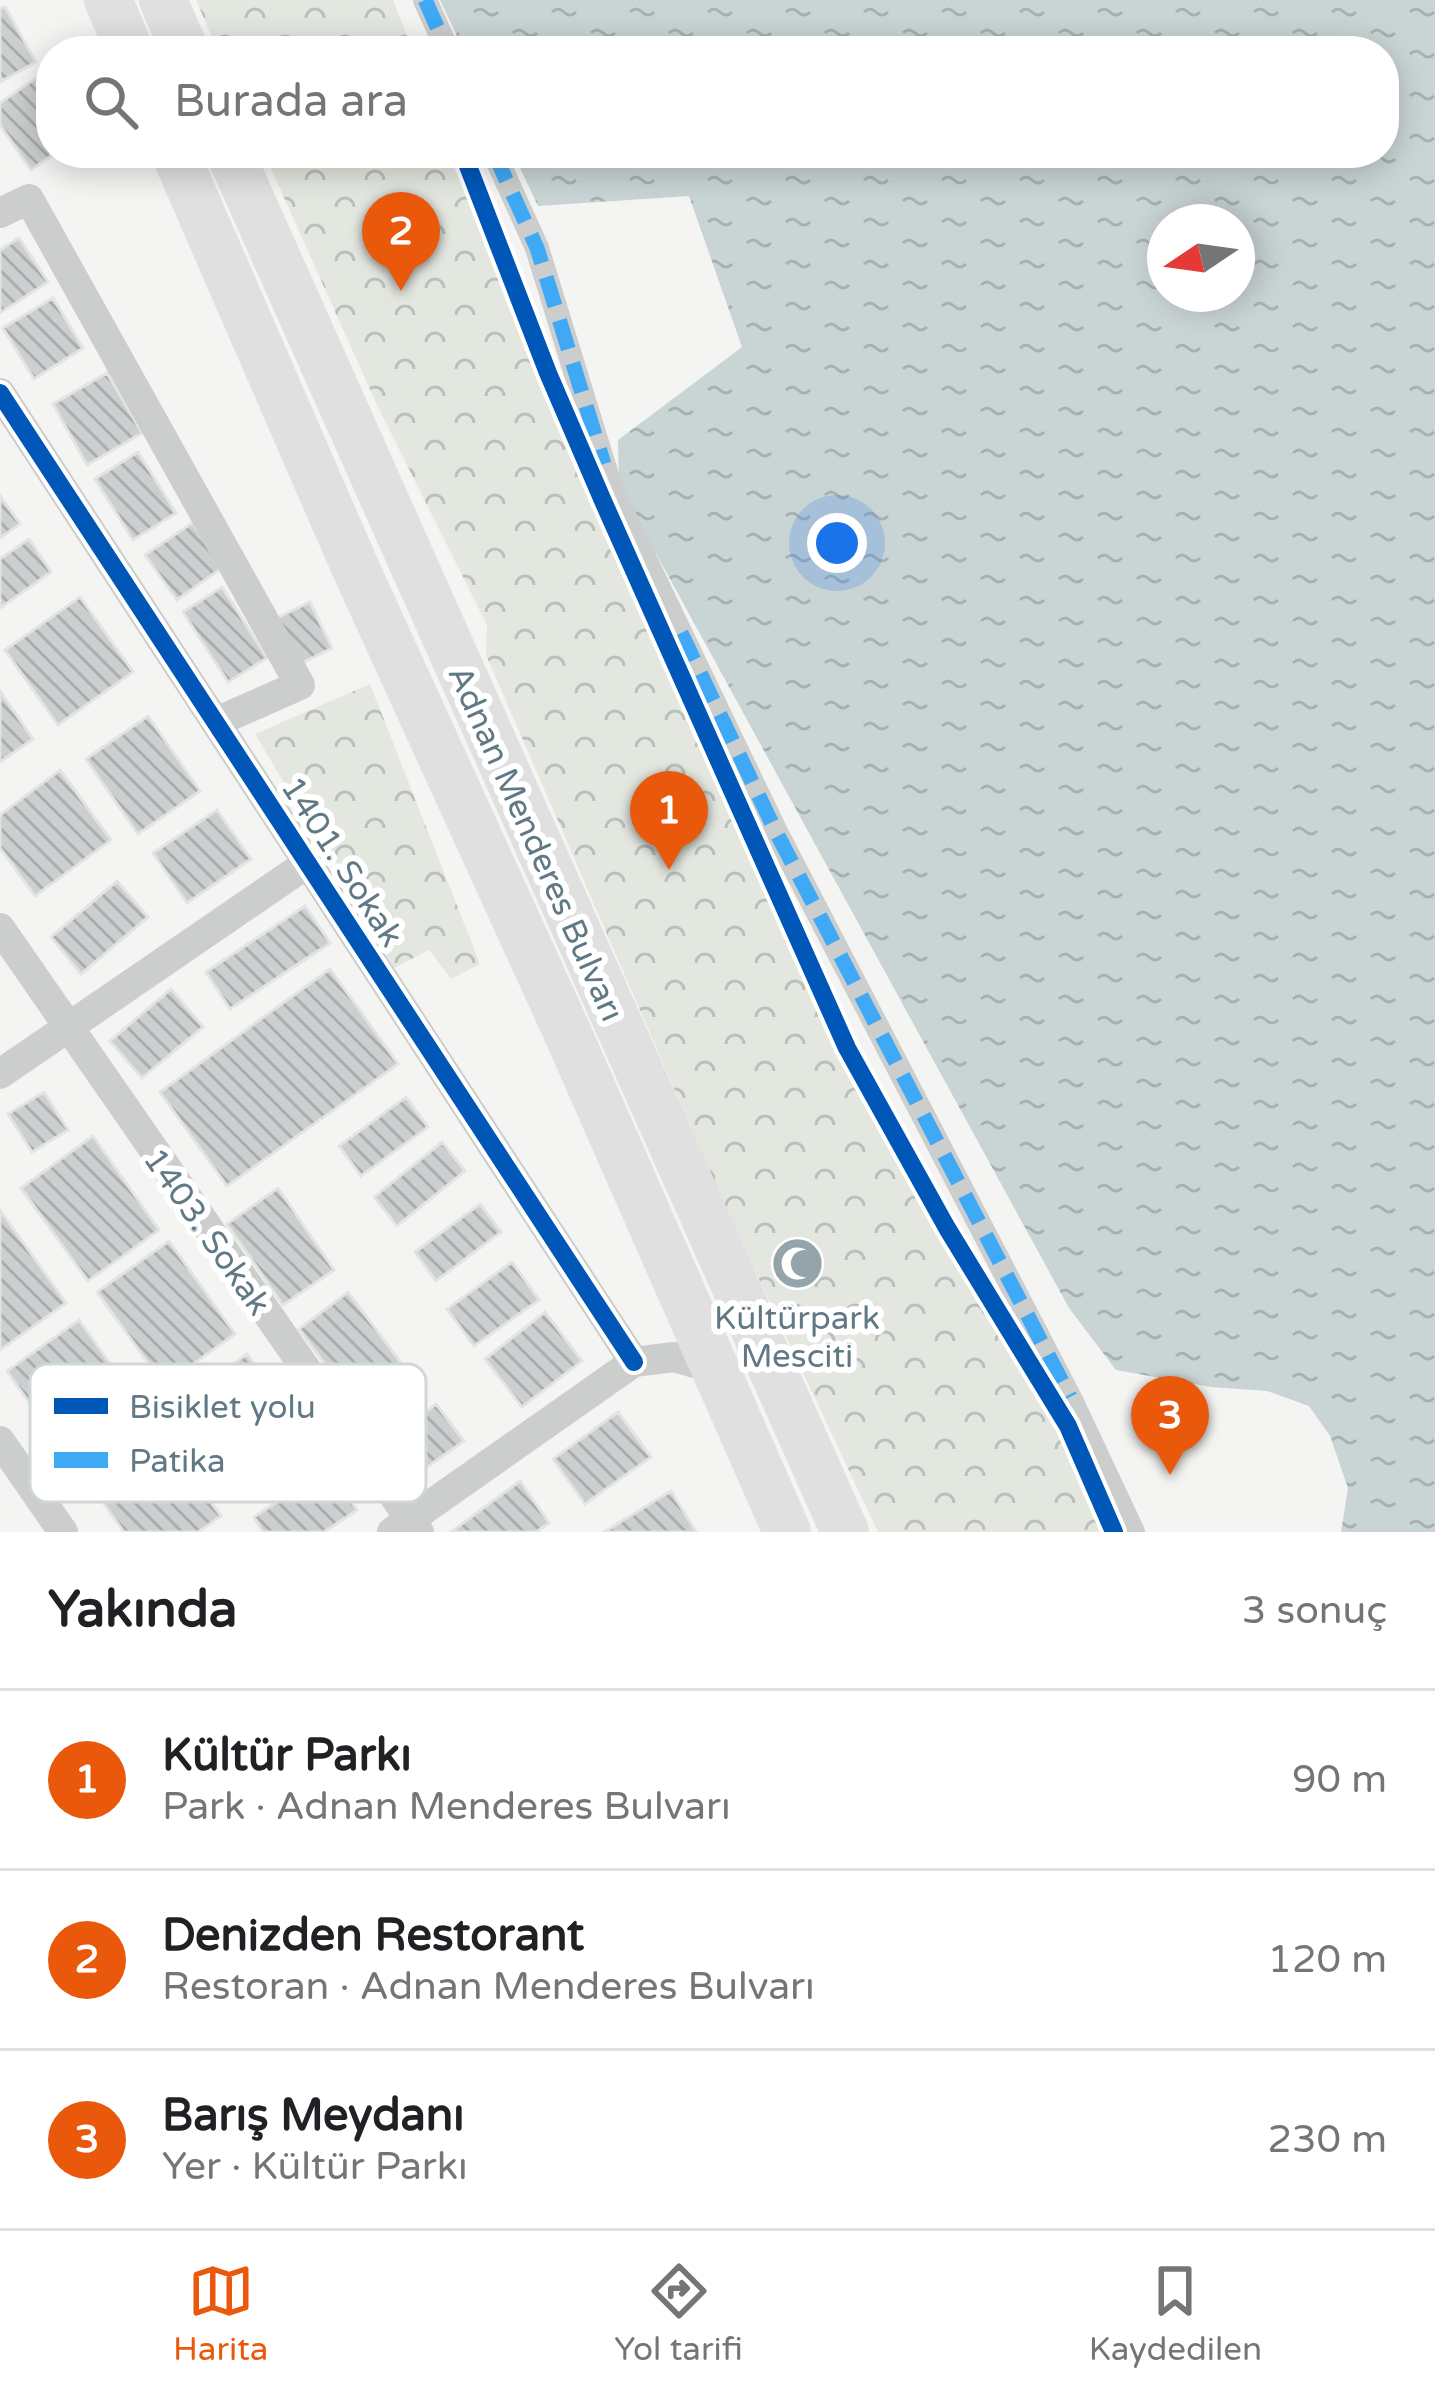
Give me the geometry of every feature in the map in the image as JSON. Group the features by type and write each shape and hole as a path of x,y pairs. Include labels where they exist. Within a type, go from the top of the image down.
{"main road":[{"path":"109,0 124,36"},
{"path":"163,0 179,36"},
{"name":"Adnan Menderes Bulvarı","path":"182,168 788,1532"},
{"name":"Adnan Menderes Bulvarı","path":"237,168 845,1532"}],"street":[{"path":"425,0 441,36"},
{"path":"501,168 537,248 611,488 775,830 1061,1380 1133,1532"},
{"path":"0,213 28,199 300,685 216,722"},
{"name":"1401. Sokak","path":"0,393 634,1362"},
{"path":"0,1074 308,863"},
{"name":"1403. Sokak","path":"0,928 296,1364"},
{"path":"408,1528 634,1362 674,1357 714,1369"},
{"path":"0,1441 30,1484"},
{"path":"43,1502 64,1532"},
{"name":"1403. Sokak","path":"390,1502 408,1528"}],"green space":[{"path":"196,0 393,0 407,36 212,36"},
{"path":"271,168 459,168 586,493 856,1085 1079,1467 1112,1532 878,1532 731,1220 486,655 487,625 376,403"},
{"path":"370,684 480,964 451,979 429,950 394,968 255,734"}],"water":[{"path":"440,0 1435,0 1435,1532 1341,1532 1348,1488 1330,1436 1309,1406 1267,1391 1211,1387 1116,1370 1069,1308 619,486 618,440 742,347 689,196 538,206 520,168 1399,168 1399,36 457,36"}],"building":[{"path":"5,7 36,62 0,82 0,9"},
{"path":"36,78 36,166 31,170 0,125 0,103"},
{"path":"19,238 48,282 0,313 0,250"},
{"path":"53,298 83,348 34,379 3,328"},
{"path":"107,373 142,433 87,465 53,404"},
{"path":"138,452 176,513 133,540 95,479"},
{"path":"0,496 20,524 0,538"},
{"path":"192,523 223,567 177,600 145,555"},
{"path":"29,539 51,572 0,608 0,559"},
{"path":"222,587 267,658 228,682 183,612"},
{"path":"80,597 133,672 58,725 5,650"},
{"path":"310,602 332,648 300,664 277,618"},
{"path":"0,691 33,739 0,762"},
{"path":"148,716 200,791 138,834 86,759"},
{"path":"60,770 111,840 35,896 0,848 0,815"},
{"path":"217,810 251,859 187,903 153,853"},
{"path":"117,881 148,917 81,974 51,937"},
{"path":"305,906 330,943 230,1009 206,972"},
{"path":"330,969 398,1064 227,1186 160,1092"},
{"path":"171,989 203,1027 142,1078 110,1041"},
{"path":"44,1092 68,1130 32,1152 8,1114"},
{"path":"406,1097 428,1127 361,1176 339,1146"},
{"path":"93,1136 159,1230 88,1281 21,1188"},
{"path":"442,1142 465,1171 397,1226 374,1197"},
{"path":"278,1188 334,1270 283,1305 227,1224"},
{"path":"480,1204 501,1232 436,1281 415,1252"},
{"path":"0,1210 66,1303 0,1350"},
{"path":"169,1241 235,1334 193,1364 149,1364 97,1292"},
{"name":"Kültürpark Mesciti","path":"805,1245 815,1270 791,1281 779,1256"},
{"path":"512,1262 539,1300 474,1346 447,1309"},
{"path":"348,1292 402,1364 325,1364 299,1329"},
{"path":"545,1312 582,1361 522,1407 485,1359"},
{"path":"79,1320 110,1364 30,1364 30,1404 7,1371"},
{"path":"247,1354 254,1364 233,1364"},
{"path":"436,1404 464,1441 426,1468 426,1411"},
{"path":"618,1412 651,1457 585,1504 553,1459"},
{"path":"520,1481 549,1523 536,1532 451,1532"},
{"path":"671,1491 696,1532 604,1532"},
{"path":"103,1502 211,1502 221,1516 198,1532 124,1532"},
{"path":"277,1502 352,1502 357,1510 324,1532 263,1532 254,1517"}],"marked path":[{"path":"425,0 441,36"},
{"path":"501,168 537,248 604,464"},
{"path":"681,633 775,830 1070,1397"}],"cycle path":[{"path":"469,168 603,501 847,1048 947,1228 1068,1426 1114,1532"},
{"path":"0,393 634,1362"}],"place":[{"name":"Denizden Restorant","path":"401,291"},
{"name":"Kültür Parkı","path":"669,870"},
{"name":"Kültürpark Mesciti","path":"797,1263"},
{"name":"Barış Meydanı","path":"1170,1475"}]}
